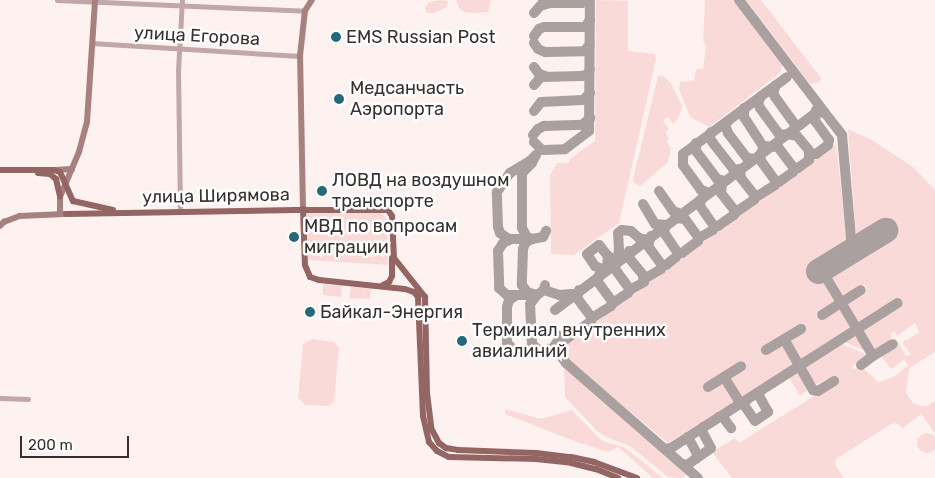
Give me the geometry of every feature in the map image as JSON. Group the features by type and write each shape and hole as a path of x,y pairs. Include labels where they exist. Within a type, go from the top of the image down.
{"main road":[{"path":"303,210 300,56 305,12 312,0"},
{"path":"60,197 82,145 86,122 95,1"},
{"path":"17,169 53,176 58,183 63,214"},
{"path":"0,170 72,169"},
{"path":"54,170 60,172 71,198 77,204 129,213"},
{"name":"улица Ширямова","path":"303,210 305,265 310,277 319,280 410,290 418,297 423,416 429,442 437,451 449,456 562,461 637,478"},
{"name":"улица Ширямова","path":"129,213 388,210 392,216 392,248 396,261 421,290 425,299 427,393 432,428 439,443 451,449 556,455 582,459 611,471 618,478"},
{"path":"0,226 4,222 20,216 129,213"},
{"path":"377,286 386,284 391,279 393,272 392,248"}],"street":[{"path":"57,0 182,3 305,12"},
{"path":"241,0 241,7"},
{"path":"180,212 179,48 182,3"},
{"name":"улица Егорова","path":"92,43 300,56"},
{"path":"0,398 28,399"}],"shaded area":[{"path":"456,0 491,0 488,12 476,13 464,12 459,8"},
{"path":"596,0 628,1 628,51 655,54 656,59 619,223 574,255 551,254 550,175 557,163 568,163 571,158 595,141"},
{"path":"705,0 734,0 782,63 780,73 709,127 690,117 679,89 680,82 694,81 696,69 703,69 706,45 703,41"},
{"path":"746,0 761,0 821,78 820,82 810,84"},
{"path":"448,1 447,7 434,13 426,13 425,7 430,2"},
{"path":"658,76 663,76 671,83 682,106 678,119 673,124 668,117 663,121 669,129 665,132 669,139 666,141 671,149 668,162 640,186 633,182 633,179"},
{"path":"848,129 872,140 913,167 935,190 935,352 909,368 906,393 913,403 921,406 927,406 935,401 935,433 921,414 903,428 896,423 891,424 836,459 835,464 844,478 732,478 712,452 735,438 739,443 838,381 835,375 815,385 805,365 839,343 868,355 852,367 853,369 862,367 878,382 883,381 895,376 908,365 904,360 891,369 881,356 898,342 906,356 911,354 903,344 905,339 906,341 919,332 915,323 897,336 894,331 891,333 891,340 876,350 862,329 903,302 902,300 898,300 859,324 846,303 867,290 864,284 843,297 831,277 831,273 890,236 891,232 885,223 882,222 856,238"},
{"path":"836,144 847,243 807,270 811,277 821,271 838,300 816,315 819,321 842,307 854,327 803,360 799,360 787,341 806,329 802,323 762,349 765,354 783,343 795,361 794,365 741,399 727,379 746,367 742,361 704,386 707,391 724,381 737,401 668,443 564,357 564,346"},
{"path":"381,211 387,221 388,265 308,260 306,212"},
{"path":"323,284 342,286 341,297 323,295"},
{"path":"351,287 371,289 370,299 349,298"},
{"path":"856,332 858,333 870,353 842,341"},
{"path":"312,339 334,342 339,348 334,401 329,406 305,405 298,398 303,344"},
{"path":"564,367 686,471 686,475 682,478 668,477 630,446 606,437 597,431 565,397"},
{"path":"797,369 800,370 811,387 800,396 788,376"},
{"path":"505,409 541,419 572,410 602,441 624,447 663,478 653,478 618,447 608,452 577,442 505,414"},
{"path":"927,433 934,436 937,443 934,450 927,453 920,450 917,443 920,436"}],"taxiway":[{"path":"543,0 550,3 582,3 588,0"},
{"path":"534,142 542,150 565,149 589,131 590,0"},
{"path":"739,0 825,113"},
{"path":"534,13 540,6 550,3"},
{"path":"534,36 539,29 544,27 585,27 590,20"},
{"path":"534,43 538,49 545,52 584,51 590,45"},
{"path":"534,67 539,74 545,76"},
{"path":"534,85 541,77 582,76 588,74 590,69"},
{"path":"709,193 701,190 683,165 683,154 787,77"},
{"path":"776,85 773,93 775,97 795,125 800,125"},
{"path":"534,111 541,102 583,100 590,93"},
{"path":"761,96 758,103 760,108 779,134 785,135"},
{"path":"744,108 744,117 763,146 778,147 793,167 798,168 809,160 809,153"},
{"path":"787,134 797,136 812,154 816,154 828,145 829,140 815,121 816,110"},
{"path":"555,310 817,112 825,113 842,135 852,250"},
{"path":"533,135 544,126 582,125 590,118"},
{"path":"729,120 725,125 728,133 747,158 754,159"},
{"path":"711,132 709,137 713,143 733,169 739,170"},
{"path":"696,143 696,151 717,179 724,181"},
{"path":"763,149 760,155 761,161 775,180 779,182 793,172 793,167"},
{"path":"532,239 509,239 500,233 498,227 497,192 510,173 530,161 536,155 532,163 522,173 522,228 527,237 532,239 543,237 546,231"},
{"path":"740,169 741,178 756,197 775,185 775,180"},
{"path":"722,183 721,193 736,212 754,200 754,196"},
{"path":"659,191 673,211 681,214"},
{"path":"675,218 685,219 699,238 713,230 714,226 700,206 701,199"},
{"path":"643,204 655,224 667,225 664,228 665,234 678,253 682,253 698,241 698,237"},
{"path":"714,226 718,226 734,215 734,211"},
{"path":"608,256 607,267 604,270 595,266 587,254 599,245 608,256 617,262 619,250 618,233 622,230 631,231 639,238 647,240"},
{"path":"651,236 648,246 662,265 666,265 678,253"},
{"path":"511,239 503,243 498,251 499,288 507,295 531,295"},
{"path":"532,239 525,243 523,249 522,285 527,292 537,295 544,290 545,285"},
{"path":"629,251 631,251 629,258 646,278 661,269 662,265"},
{"path":"616,263 615,269 630,290 644,282 643,277"},
{"path":"821,269 873,356 893,344"},
{"path":"599,275 598,282 613,303 630,290"},
{"path":"579,290 577,298 592,318 611,306 612,302"},
{"path":"822,315 861,290"},
{"path":"547,291 559,295 572,294"},
{"path":"517,295 509,300 507,307 507,343 515,351 539,350"},
{"path":"537,295 530,304 532,344 539,350 546,350 553,348 557,342"},
{"path":"665,449 671,448 898,303"},
{"path":"557,335 565,340 591,321 591,318"},
{"path":"766,350 801,329"},
{"path":"784,339 813,390 818,391 834,381"},
{"path":"558,352 566,363 698,478"},
{"path":"861,365 873,356"},
{"path":"708,387 741,366"},
{"path":"724,377 741,404"},
{"path":"746,401 744,405 755,421 768,412 759,396 760,392"},
{"path":"719,417 723,417 731,428"},
{"path":"683,464 687,465 711,448 702,431 703,427"},
{"path":"688,437 697,454 696,459"}],"runway":[{"path":"818,271 885,230"}],"place":[{"name":"EMS Russian Рost","path":"336,37"},
{"name":"Медсанчасть Аэропорта","path":"339,99"},
{"name":"ЛОВД на воздушном транспорте","path":"322,191"},
{"name":"МВД по вопросам миграции","path":"294,237"},
{"name":"Байкал-Энергия","path":"310,312"},
{"name":"Терминал внутренних авиалиний","path":"462,341"}]}
